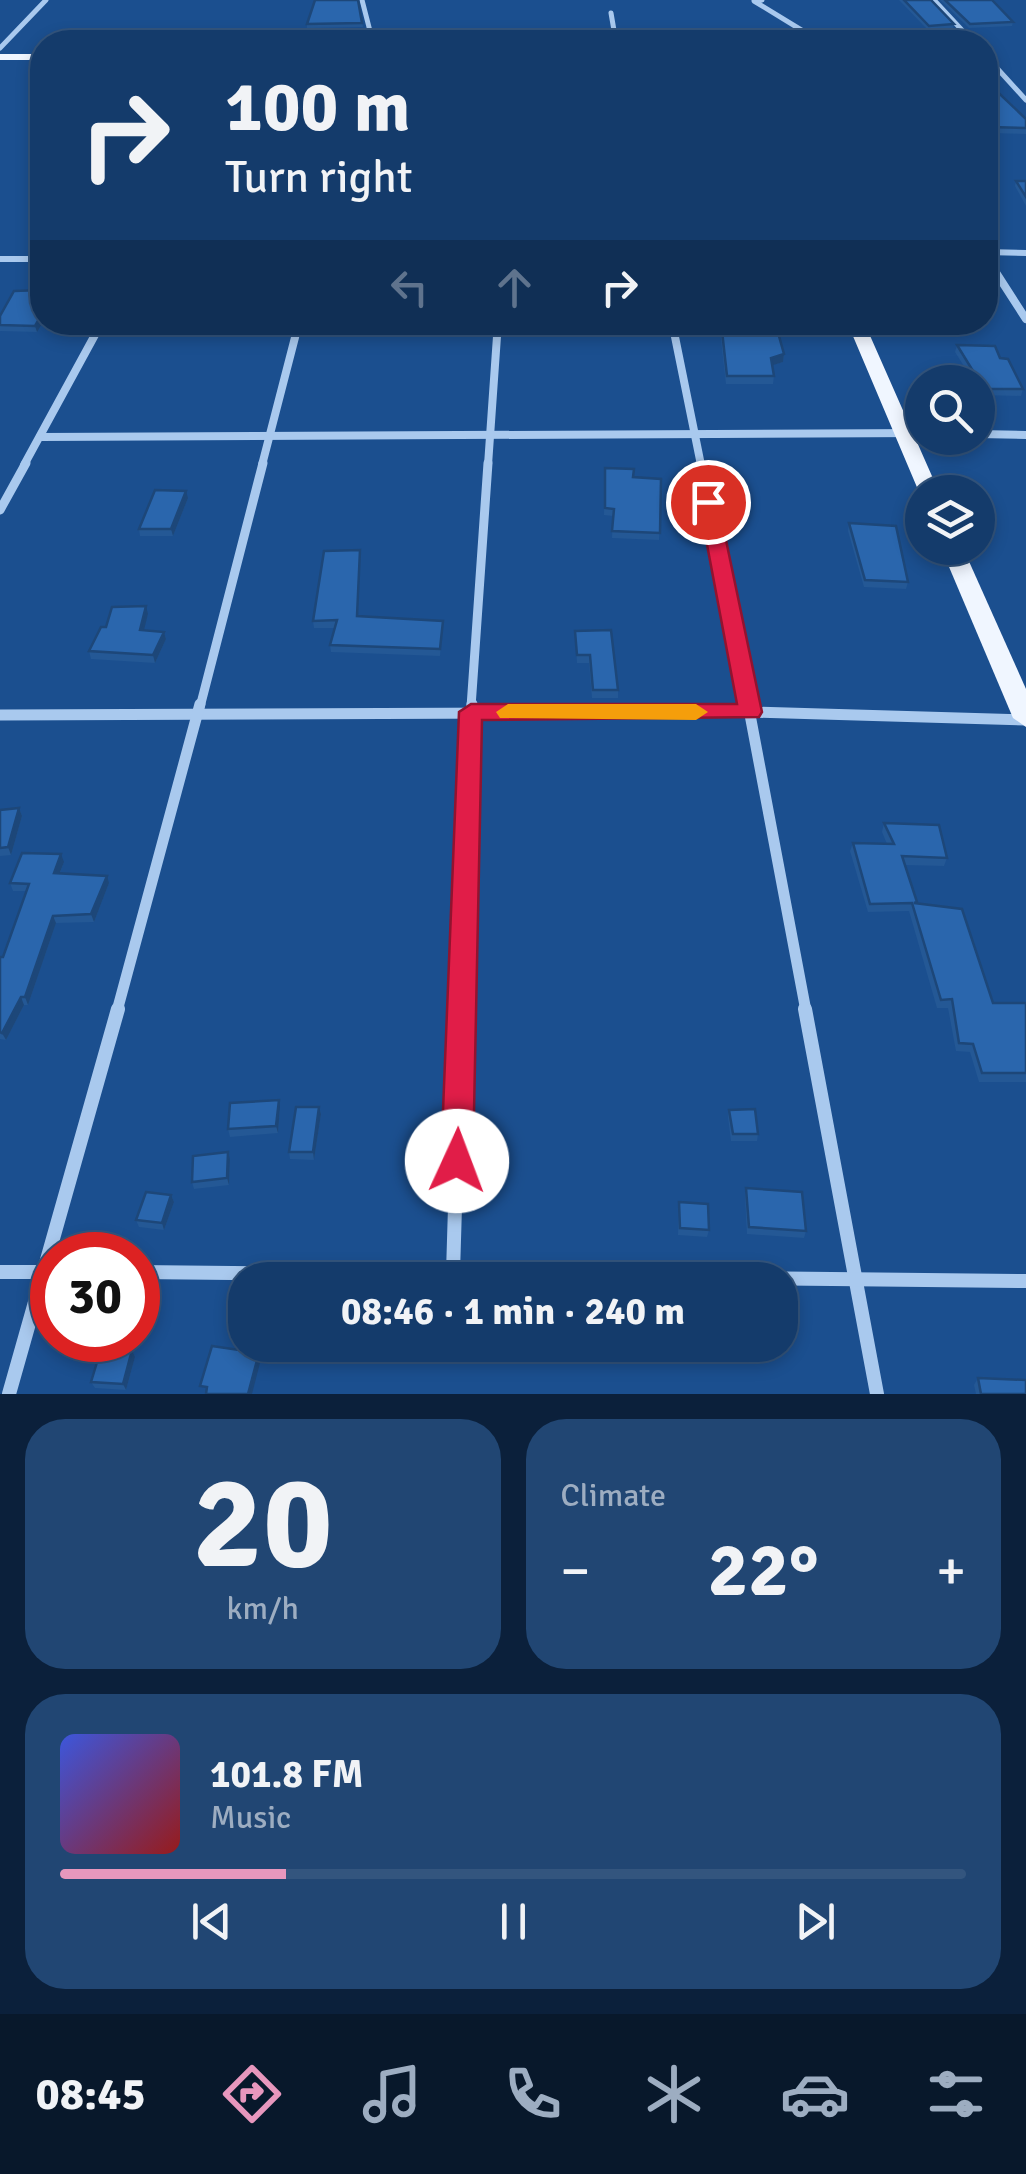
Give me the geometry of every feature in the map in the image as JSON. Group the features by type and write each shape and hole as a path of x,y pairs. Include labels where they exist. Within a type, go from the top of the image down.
{"main road":[{"path":"0,57 30,57"},
{"path":"862,335 905,418"},
{"path":"959,565 1026,719"}],"street":[{"path":"0,48 46,0"},
{"path":"362,0 370,30"},
{"path":"762,0 754,1 801,30"},
{"path":"934,0 962,30"},
{"path":"611,13 614,30"},
{"path":"998,70 1026,100"},
{"path":"998,254 1026,253"},
{"path":"0,259 30,259"},
{"path":"998,275 1026,320"},
{"path":"0,510 95,335"},
{"path":"60,1232 296,335"},
{"path":"453,1262 471,712 497,335"},
{"path":"675,335 750,712 877,1394"},
{"path":"40,437 905,433"},
{"path":"995,434 1026,435"},
{"path":"0,715 750,712 1026,719"},
{"path":"0,1272 30,1272"},
{"path":"160,1272 228,1272"},
{"path":"798,1279 1026,1280"},
{"path":"9,1394 30,1330"}],"building":[{"path":"315,0 358,0 362,23 307,24"},
{"path":"904,0 931,0 954,24 929,26"},
{"path":"945,0 992,0 1013,22 970,24"},
{"path":"998,92 1026,119 1026,128 998,127"},
{"path":"1016,181 1026,181 1026,197"},
{"path":"30,290 30,326 0,325 0,316 14,291"},
{"path":"722,335 779,335 784,354 771,358 774,376 727,376"},
{"path":"957,345 995,346 1000,358 1008,359 1023,389 995,389 995,365 969,365"},
{"path":"605,468 634,469 633,477 661,479 660,533 612,531 614,509 605,508"},
{"path":"155,490 186,491 171,529 139,529"},
{"path":"849,523 896,526 908,582 865,580"},
{"path":"360,550 357,616 443,621 440,649 330,645 337,620 313,621 324,551"},
{"path":"146,606 140,630 164,632 153,655 89,651 101,627 106,627 112,607"},
{"path":"611,630 618,690 593,690 590,655 577,655 575,631"},
{"path":"19,808 8,847 0,848 0,810"},
{"path":"884,823 939,825 947,858 902,856 917,902 914,903 962,909 993,1003 1026,1003 1026,1073 982,1073 973,1044 959,1043 952,999 941,1000 912,903 870,904 853,843 894,844"},
{"path":"22,853 61,854 54,873 107,876 91,914 53,916 25,997 21,997 2,1033 0,957 29,884 10,883"},
{"path":"279,1100 276,1126 228,1129 230,1103"},
{"path":"296,1107 319,1107 313,1152 289,1152"},
{"path":"755,1109 758,1134 733,1134 729,1110"},
{"path":"228,1152 227,1178 192,1182 193,1156"},
{"path":"746,1188 802,1192 806,1231 749,1227"},
{"path":"146,1192 171,1195 162,1223 136,1220"},
{"path":"679,1202 708,1204 709,1230 680,1228"},
{"path":"212,1346 228,1348 228,1362 257,1362 248,1394 206,1394 207,1387 200,1386"},
{"path":"97,1362 129,1362 123,1384 91,1382"},
{"path":"978,1378 1026,1380 1026,1394 981,1394"}],"slow traffic":[{"path":"508,712 696,712"}],"route":[{"path":"457,1161 471,712 750,712 708,502"}]}
